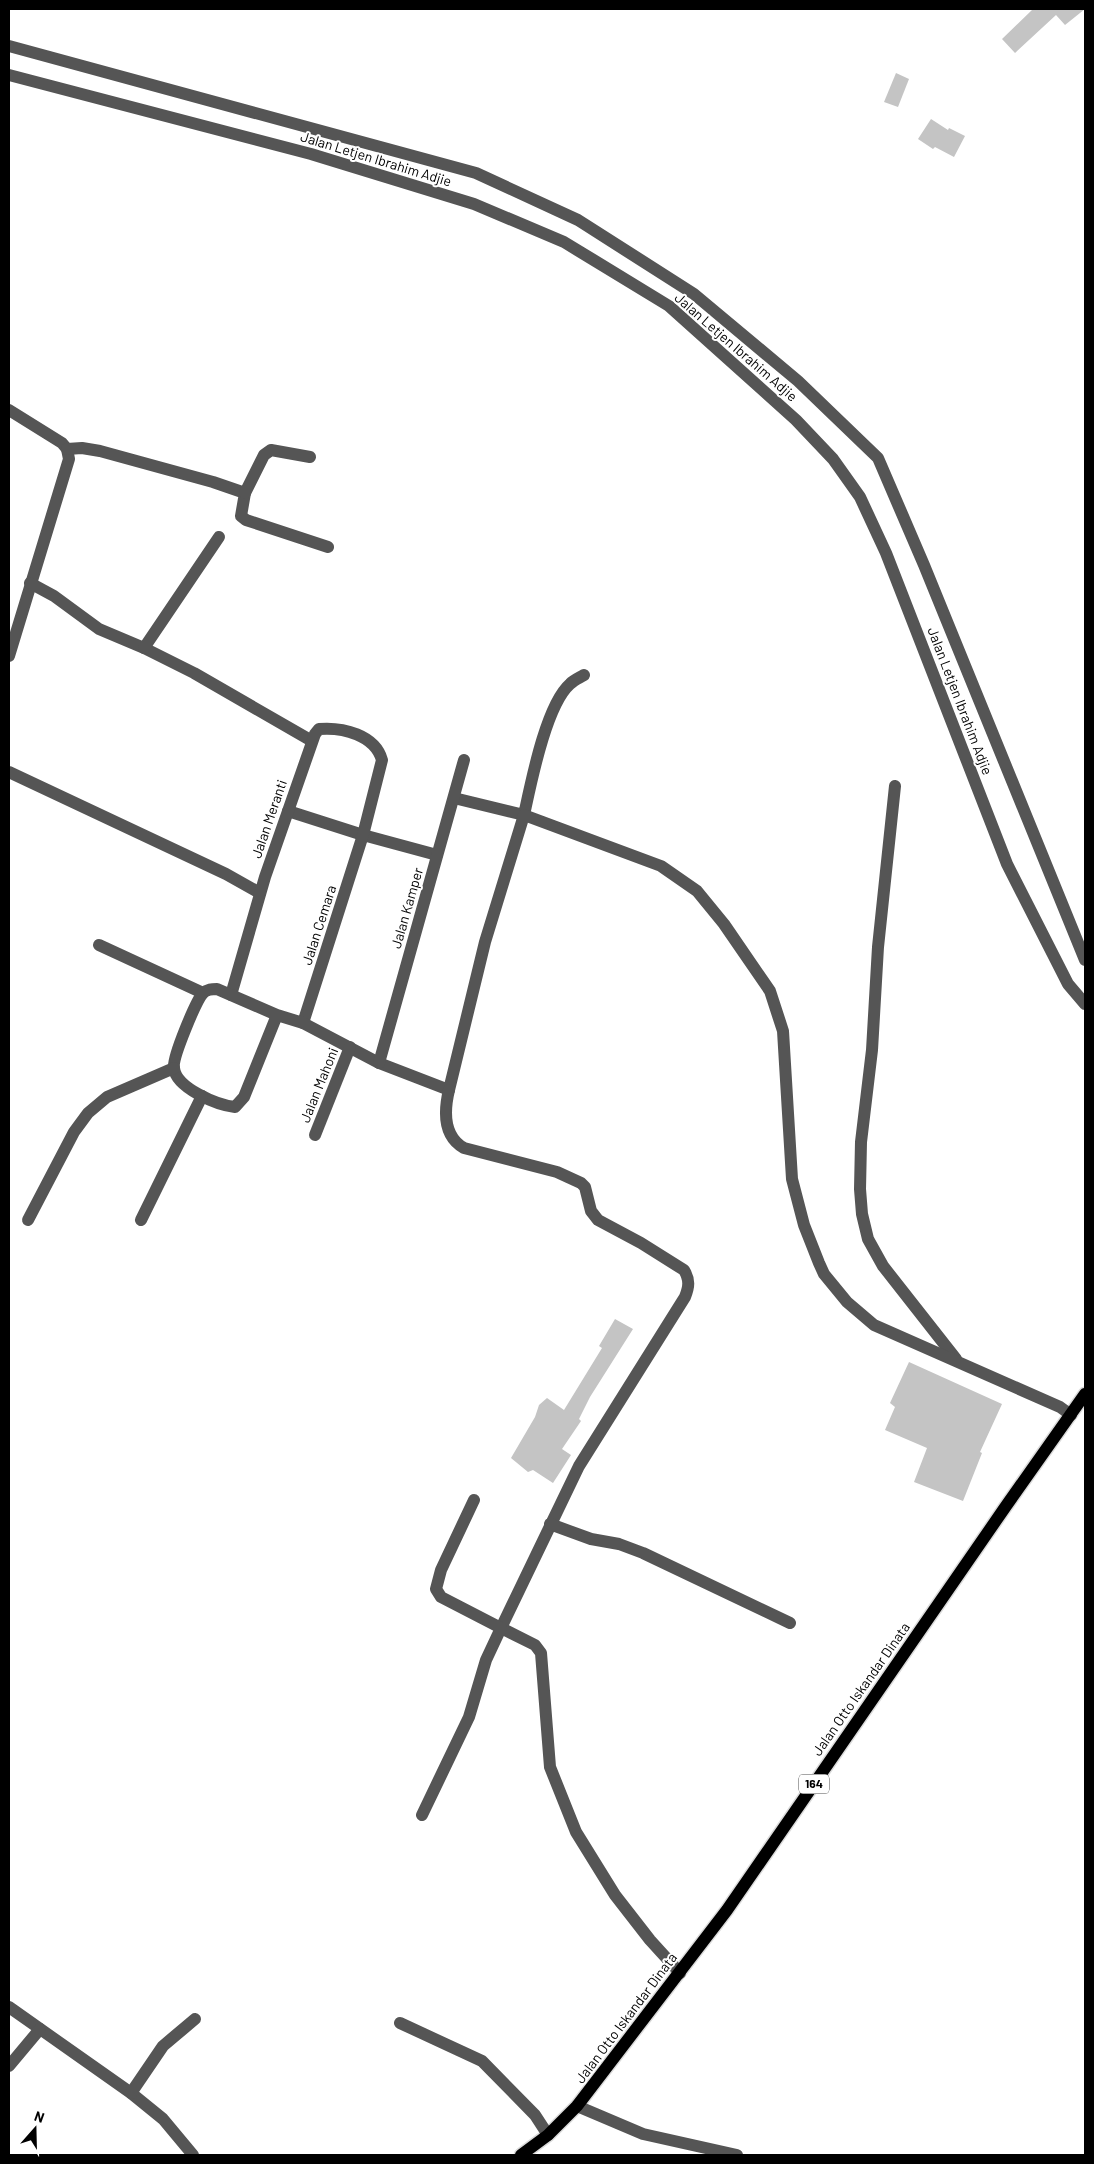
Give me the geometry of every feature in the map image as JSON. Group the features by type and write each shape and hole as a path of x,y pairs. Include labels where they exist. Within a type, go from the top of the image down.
{"main road":[{"name":"Jalan Otto Iskandar Dinata","path":"521,2155 548,2135 577,2106 727,1910 1085,1394"}],"street":[{"name":"Jalan Letjen Ibrahim Adjie","path":"9,46 476,173 578,220 694,294 798,381 878,458 924,565 1085,960"},
{"name":"Jalan Letjen Ibrahim Adjie","path":"9,75 311,154 474,204 564,242 669,306 796,420 833,459 860,497 886,553 1007,864 1068,984 1085,1004"},
{"path":"9,410 51,434 67,449 69,459 9,656"},
{"path":"67,449 82,448 100,451 214,482 245,493"},
{"path":"310,457 271,450 264,455 245,493 242,516 246,520 328,547"},
{"path":"144,648 219,536"},
{"path":"30,583 54,596 99,629 144,648 254,706 312,741"},
{"path":"422,1815 468,1717 486,1660 579,1466 685,1297 689,1287 688,1277 684,1270 598,1220 591,1211 585,1187 581,1182 557,1172 464,1148 450,1136 446,1118 446,1102 485,942 524,815 544,733 560,698 570,684 584,675"},
{"name":"Jalan Cemara","path":"303,1023 363,835 382,760 373,742 338,729 319,729 312,741"},
{"name":"Jalan Meranti","path":"230,995 260,893 312,741"},
{"name":"Jalan Kamper","path":"379,1063 464,760"},
{"path":"9,772 208,866 260,893"},
{"path":"895,786 878,947 872,1050 861,1142 860,1189 862,1214 868,1239 883,1266 958,1361"},
{"path":"454,798 524,815 661,866 697,891 724,924 770,991 783,1031 792,1179 804,1225 824,1274 847,1302 874,1324 1060,1407 1071,1415"},
{"path":"288,811 363,835 437,855"},
{"path":"99,945 203,994"},
{"path":"277,1015 244,1098 235,1107 225,1106 202,1096 178,1080 174,1068 175,1058 185,1031 203,994 209,990 217,989 277,1015 303,1023 379,1063 449,1090"},
{"name":"Jalan Mahoni","path":"315,1135 350,1047"},
{"path":"28,1220 74,1132 88,1113 107,1097 174,1068"},
{"path":"141,1220 202,1096"},
{"path":"474,1500 441,1570 436,1588 441,1597 534,1644 541,1653 550,1767 576,1832 615,1895 650,1940 680,1973"},
{"path":"550,1524 591,1539 619,1544 643,1553 790,1622"},
{"path":"9,2007 131,2093 163,2119 193,2155"},
{"path":"131,2093 163,2046 194,2019"},
{"path":"400,2023 482,2061 535,2115 548,2135"},
{"path":"9,2066 40,2029"},
{"path":"577,2106 644,2134 737,2155"}],"building":[{"path":"1033,9 1085,9 1065,25 1056,15 1015,53 1002,39"},
{"path":"896,73 909,79 898,107 884,102"},
{"path":"931,119 948,130 949,128 965,136 954,157 935,147 933,149 918,139"},
{"path":"615,1319 633,1329 590,1397 579,1419 581,1421 562,1449 571,1455 553,1483 533,1470 528,1472 511,1458 535,1417 539,1405 547,1398 564,1410 602,1348 599,1346"},
{"path":"909,1362 1002,1404 980,1452 982,1453 963,1501 914,1482 927,1448 885,1430 895,1407 890,1403"}]}
